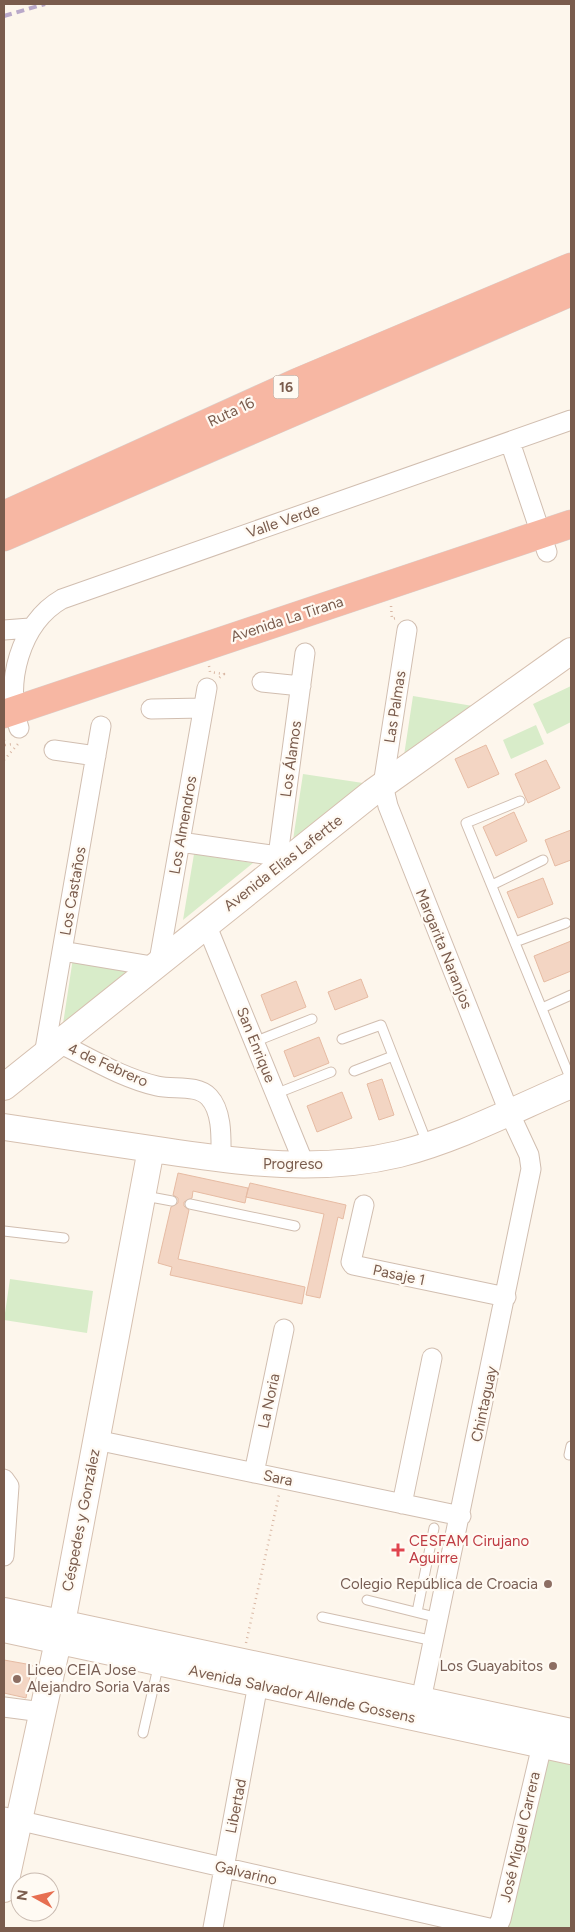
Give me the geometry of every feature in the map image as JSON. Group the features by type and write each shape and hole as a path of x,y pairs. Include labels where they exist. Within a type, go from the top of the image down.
{"highway":[{"name":"Ruta 16","path":"4,515 298,382 571,267"},
{"name":"Ruta 16","path":"4,537 571,292"},
{"name":"Avenida La Tirana","path":"9,725 553,543 571,524"}],"street":[{"name":"Valle Verde","path":"30,628 46,609 70,595 571,420"},
{"path":"510,442 553,543"},
{"path":"4,630 30,628 17,669 9,725"},
{"name":"Las Palmas","path":"383,785 407,630"},
{"name":"Avenida Elías Lafertte","path":"4,1085 206,924 281,860 383,785 559,667 571,652"},
{"name":"Los Álamos","path":"281,860 305,653"},
{"path":"262,682 301,686"},
{"name":"Los Almendros","path":"156,964 207,688"},
{"path":"151,710 203,708"},
{"name":"Los Castaños","path":"51,1049 62,951 101,726"},
{"path":"54,750 96,756"},
{"name":"Margarita Naranjos","path":"383,785 388,806 509,1112"},
{"path":"180,842 281,860"},
{"name":"San Enrique","path":"206,924 305,1166"},
{"path":"62,951 156,964"},
{"name":"4 de Febrero","path":"51,1049 146,1083 167,1088 194,1089 204,1093 214,1105 219,1121 221,1160"},
{"name":"Progreso","path":"4,1127 221,1160 305,1166 367,1160 428,1146 571,1085"},
{"name":"Chintaguay","path":"422,1700 531,1176 529,1155 509,1112"},
{"name":"Céspedes y González","path":"4,1889 11,1819 42,1712 60,1632 151,1149"},
{"name":"Pasaje 1","path":"364,1205 351,1262 353,1265 506,1297"},
{"name":"La Noria","path":"254,1473 284,1329"},
{"path":"402,1504 432,1358"},
{"name":"Sara","path":"96,1440 461,1516"},
{"path":"4,1479 9,1486 4,1556"},
{"name":"Avenida Salvador Allende Gossens","path":"4,1611 60,1632 159,1663 571,1751"},
{"name":"Avenida Salvador Allende Gossens","path":"4,1630 60,1632 422,1700 571,1732"},
{"name":"Libertad","path":"213,1928 258,1684"},
{"path":"4,1707 42,1712"},
{"name":"José Miguel Carrera","path":"497,1928 501,1919 542,1745"},
{"name":"Galvarino","path":"11,1819 489,1928"}],"lane":[{"path":"520,802 466,823 571,1080"},
{"path":"492,885 543,860"},
{"path":"515,942 566,922"},
{"path":"542,1008 571,995"},
{"path":"254,1042 312,1019"},
{"path":"342,1039 381,1025 428,1146"},
{"path":"354,1071 393,1056"},
{"path":"275,1094 331,1072"},
{"path":"142,1195 172,1201"},
{"path":"190,1204 294,1226"},
{"path":"4,1231 64,1238"},
{"path":"417,1612 434,1528"},
{"path":"367,1600 439,1618"},
{"path":"322,1617 434,1641"},
{"path":"143,1733 159,1663"}],"path":[{"path":"4,760 19,742 5,745 9,725"},
{"path":"247,1639 279,1494"}],"green space":[{"path":"571,686 571,722 547,734 533,704"},
{"path":"413,696 473,706 403,762"},
{"path":"536,725 544,744 511,759 503,740"},
{"path":"303,774 363,783 293,840"},
{"path":"194,854 253,863 183,920"},
{"path":"73,958 132,968 63,1024"},
{"path":"10,1279 93,1291 87,1333 4,1320"},
{"path":"545,1755 571,1761 571,1928 506,1928"}],"building":[{"path":"486,745 499,774 468,788 455,759"},
{"path":"546,760 560,788 528,803 515,774"},
{"path":"514,812 527,841 496,856 483,827"},
{"path":"571,830 571,860 555,866 545,840"},
{"path":"543,878 553,904 518,918 507,892"},
{"path":"571,941 571,971 544,982 534,956"},
{"path":"361,979 368,997 335,1010 328,992"},
{"path":"296,981 306,1007 271,1021 261,995"},
{"path":"319,1037 329,1063 294,1077 284,1051"},
{"path":"382,1079 394,1115 379,1120 367,1084"},
{"path":"342,1092 352,1118 317,1132 307,1106"},
{"path":"178,1173 248,1188 245,1203 193,1191 192,1198 184,1202 184,1206 189,1210 178,1259 305,1287 302,1304 170,1275 172,1267 158,1263 171,1207 178,1203 178,1198 173,1195"},
{"path":"250,1183 346,1205 343,1219 338,1217 320,1298 306,1295 324,1214 246,1197"},
{"name":"Liceo CEIA Jose Alejandro Soria Varas","path":"4,1660 32,1665 26,1698 4,1693"}],"railway":[{"path":"4,16 45,4"}],"place":[{"name":"CESFAM Cirujano Aguirre","path":"398,1550"},
{"name":"Colegio República de Croacia","path":"548,1584"},
{"name":"Los Guayabitos","path":"553,1666"},
{"name":"Liceo CEIA Jose Alejandro Soria Varas","path":"17,1679"}]}
